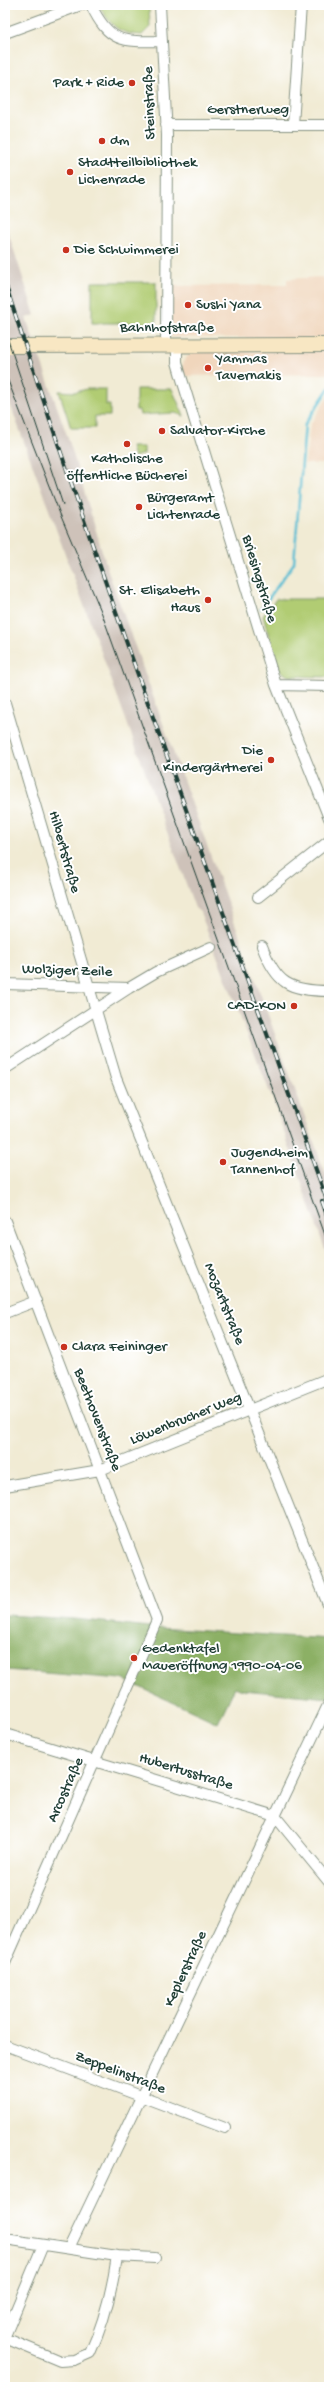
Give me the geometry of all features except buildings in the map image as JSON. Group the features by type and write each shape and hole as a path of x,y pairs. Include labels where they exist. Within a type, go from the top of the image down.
{"street":[{"path":"5,33 81,5"},
{"path":"91,5 100,23 116,38 132,42 162,40"},
{"name":"Steinstraße","path":"160,5 166,125 172,345"},
{"path":"293,125 301,5"},
{"name":"Gerstnerweg","path":"166,125 329,125"},
{"name":"Briesingstraße","path":"172,345 276,686 329,818"},
{"name":"Bahnhofstraße","path":"5,346 329,346"},
{"path":"276,686 329,686"},
{"name":"Hilbertstraße","path":"5,703 87,986 96,1010"},
{"path":"258,897 329,841"},
{"path":"262,946 278,978 297,989 329,991"},
{"name":"Wolziger Zeile","path":"5,1069 156,972 212,947"},
{"name":"Wolziger Zeile","path":"5,984 129,988"},
{"name":"Mozartstraße","path":"96,1010 116,1078 329,1607"},
{"name":"Beethovenstraße","path":"5,1221 156,1616 153,1629"},
{"path":"5,1313 36,1302"},
{"name":"Löwenbrucher Weg","path":"5,1486 100,1470 329,1378"},
{"name":"Arcostraße","path":"5,1963 153,1629"},
{"name":"Keplerstraße","path":"69,2248 329,1703"},
{"name":"Hubertusstraße","path":"5,1734 275,1816"},
{"path":"275,1816 329,1882"},
{"name":"Zeppelinstraße","path":"5,2045 141,2098 225,2128"},
{"path":"5,2239 117,2256 155,2258"},
{"path":"43,2245 5,2337 60,2361 74,2360 90,2353 100,2331 112,2295 117,2256"}],"shaded area":[{"path":"5,223 35,315 26,318 70,444 109,574 329,1184 329,1261 274,1103 200,912 195,908 5,390"},
{"path":"321,277 329,281 329,339 171,337 171,286 287,285 287,279"},
{"path":"329,351 329,374 185,376 182,367 185,359 192,352"},
{"path":"329,395 329,464 305,464 310,425"}],"green space":[{"path":"99,5 149,5 150,27 142,35 127,33 111,23"},
{"path":"92,282 156,282 156,323 92,323"},
{"path":"87,389 106,389 106,405 110,405 110,416 95,416 95,428 71,428 59,391 75,392"},
{"path":"136,389 172,389 184,416 175,413 140,415 139,410 136,410"},
{"path":"131,447 144,447 144,454 134,457"},
{"path":"276,599 329,599 329,677 288,676 279,670 263,616"},
{"path":"5,1615 75,1619 159,1628 329,1639 329,1698 242,1690 235,1687 218,1723 122,1679 5,1670"}],"waterway":[{"path":"261,609 294,563 305,424 329,388"}],"tram line":[{"path":"5,331 63,505"},
{"path":"5,373 60,514 101,611 329,1246"}],"railway":[{"path":"5,283 122,631 329,1206"},
{"path":"322,1201 329,1221"}],"place":[{"name":"Park + Ride","path":"132,83"},
{"name":"dm","path":"102,141"},
{"name":"Stadtteilbibliothek Lichenrade","path":"70,172"},
{"name":"Die Schwimmerei","path":"66,250"},
{"name":"Sushi Yana","path":"188,305"},
{"name":"Yammas Tavernakis","path":"208,368"},
{"name":"Salvator-Kirche","path":"162,431"},
{"name":"Katholische öffentliche Bücherei","path":"127,444"},
{"name":"Bürgeramt Lichtenrade","path":"139,507"},
{"name":"St. Elisabeth Haus","path":"208,600"},
{"name":"Die Kindergärtnerei","path":"271,760"},
{"name":"CAD-KON","path":"294,1006"},
{"name":"Jugendheim Tannenhof","path":"223,1162"},
{"name":"Clara Feininger","path":"64,1347"},
{"name":"Gedenktafel Maueröffnung 1990-04-06","path":"134,1658"}]}
